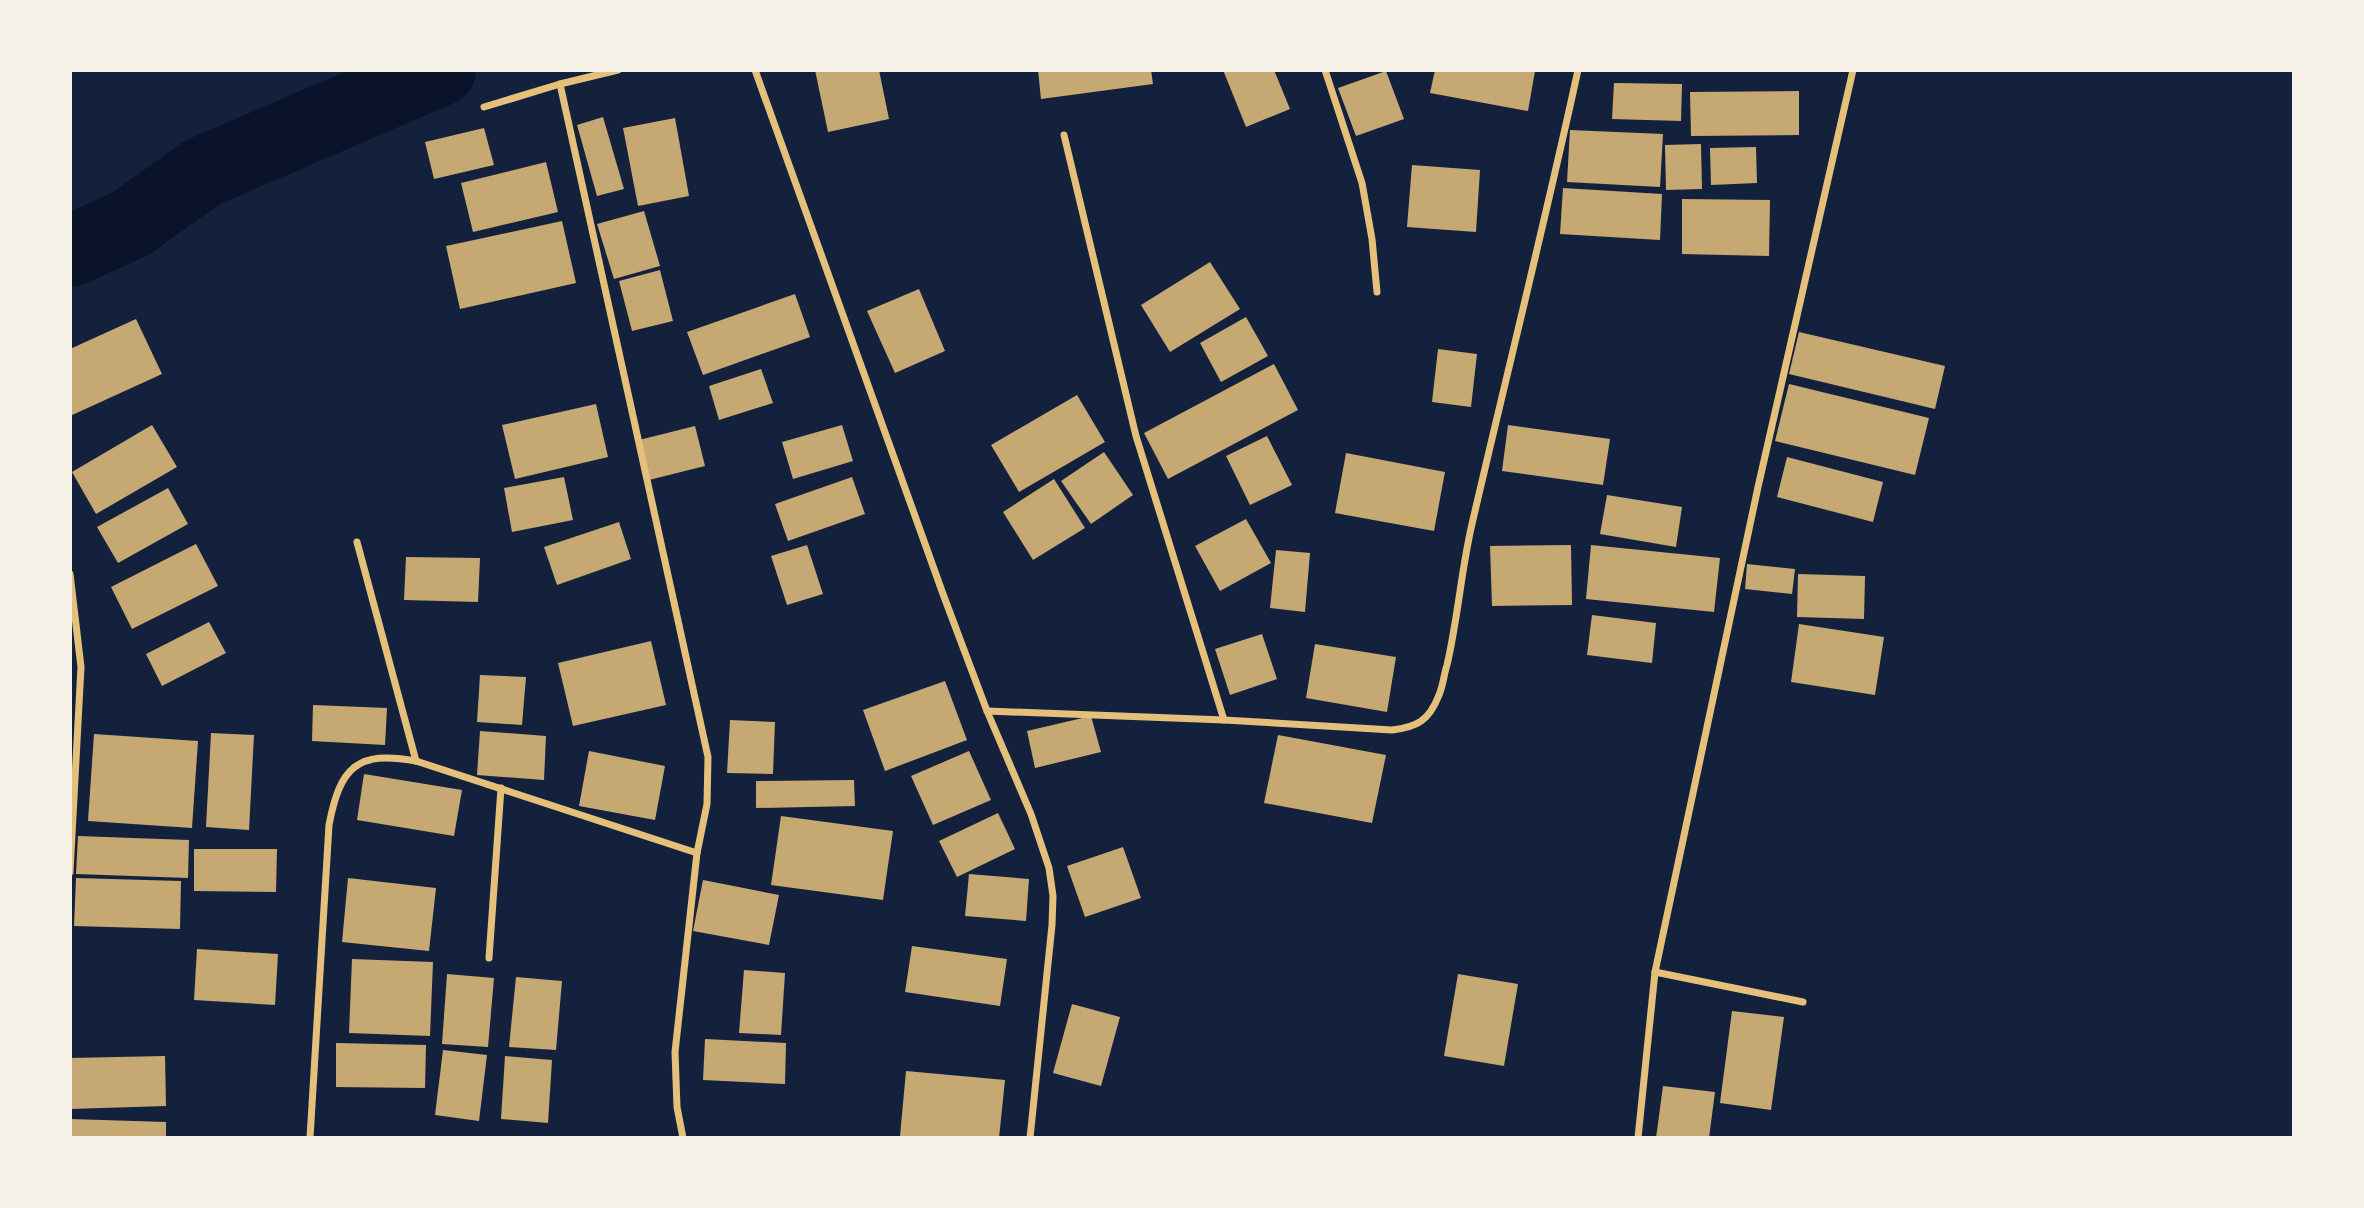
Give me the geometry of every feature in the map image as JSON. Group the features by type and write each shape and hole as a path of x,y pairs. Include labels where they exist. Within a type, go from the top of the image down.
{"street":[{"path":"484,107 618,70"},
{"path":"755,70 987,711 1031,814 1049,868 1053,896 1038,1077 1030,1138"},
{"path":"1325,70 1362,183 1372,239 1377,292"},
{"path":"987,711 1224,720 1392,730 1415,727 1427,716 1439,696 1454,633 1464,561 1550,199 1577,70"},
{"path":"1638,1138 1655,972 1755,500 1853,70"},
{"path":"560,84 708,757 707,804 697,853 676,1052 677,1107 683,1138"},
{"path":"1064,135 1136,436 1224,720"},
{"path":"357,542 416,761"},
{"path":"70,574 81,667 70,872"},
{"path":"310,1138 329,825 335,795 342,779 356,766 370,759 394,757 416,761 697,853"},
{"path":"489,958 501,788"},
{"path":"1655,972 1803,1002"}],"building":[{"path":"815,70 879,70 889,119 828,132"},
{"path":"1038,70 1151,70 1153,84 1041,99"},
{"path":"1223,70 1274,70 1290,109 1246,127"},
{"path":"1435,70 1535,71 1528,111 1430,93"},
{"path":"1386,71 1404,119 1356,136 1338,88"},
{"path":"1614,83 1682,84 1681,121 1612,119"},
{"path":"1799,91 1799,135 1691,136 1690,92"},
{"path":"603,117 624,189 597,196 577,125"},
{"path":"675,118 689,196 638,206 623,128"},
{"path":"484,128 494,165 434,179 425,142"},
{"path":"1570,130 1663,134 1660,187 1567,182"},
{"path":"1701,144 1702,189 1666,190 1665,145"},
{"path":"1756,147 1757,183 1711,185 1710,148"},
{"path":"546,162 558,212 473,232 461,183"},
{"path":"1412,165 1480,170 1476,232 1407,227"},
{"path":"1563,188 1662,194 1660,240 1560,234"},
{"path":"1682,199 1770,200 1769,256 1682,254"},
{"path":"644,211 660,266 614,279 597,224"},
{"path":"562,221 576,283 460,309 446,246"},
{"path":"1210,262 1240,309 1170,352 1141,305"},
{"path":"660,270 673,321 632,331 619,281"},
{"path":"919,289 945,351 895,373 867,311"},
{"path":"795,294 810,337 703,375 687,332"},
{"path":"1246,317 1268,356 1221,382 1200,343"},
{"path":"136,319 162,374 70,416 70,349"},
{"path":"1799,332 1945,366 1935,409 1789,374"},
{"path":"1438,349 1477,354 1471,407 1432,402"},
{"path":"1274,364 1298,410 1168,479 1144,433"},
{"path":"761,369 773,403 719,420 709,386"},
{"path":"1789,384 1929,418 1915,475 1775,441"},
{"path":"1077,395 1105,442 1019,492 991,445"},
{"path":"596,404 608,457 515,479 502,425"},
{"path":"152,425 177,467 96,514 72,472"},
{"path":"842,425 853,461 793,479 782,442"},
{"path":"1508,425 1610,439 1603,485 1502,471"},
{"path":"695,426 705,466 649,480 639,440"},
{"path":"1267,436 1292,485 1250,505 1226,456"},
{"path":"1104,452 1133,495 1091,524 1061,481"},
{"path":"1346,453 1445,472 1434,531 1335,513"},
{"path":"1787,457 1883,482 1873,522 1777,497"},
{"path":"564,477 573,520 512,532 504,488"},
{"path":"852,477 865,514 788,541 775,504"},
{"path":"1054,479 1085,528 1033,560 1003,512"},
{"path":"168,488 188,524 118,563 97,527"},
{"path":"1607,495 1682,507 1676,547 1600,534"},
{"path":"1246,519 1271,563 1220,591 1195,546"},
{"path":"619,522 631,559 557,585 544,547"},
{"path":"196,544 218,586 132,629 111,587"},
{"path":"807,545 823,594 787,605 771,556"},
{"path":"1571,545 1572,605 1492,606 1490,546"},
{"path":"1591,545 1720,558 1714,612 1586,599"},
{"path":"1276,550 1310,553 1305,612 1270,608"},
{"path":"406,557 480,558 478,602 404,600"},
{"path":"1747,564 1795,569 1792,594 1745,589"},
{"path":"1798,574 1865,576 1864,619 1797,617"},
{"path":"1592,615 1656,623 1652,663 1587,655"},
{"path":"209,622 226,653 162,686 146,654"},
{"path":"1799,624 1884,637 1875,695 1791,682"},
{"path":"1262,634 1277,679 1230,695 1215,649"},
{"path":"651,641 666,705 573,726 558,663"},
{"path":"1315,644 1396,657 1387,712 1306,698"},
{"path":"480,675 526,677 522,725 477,722"},
{"path":"945,681 967,740 885,771 863,710"},
{"path":"313,705 387,708 385,745 312,741"},
{"path":"1091,716 1101,752 1035,768 1027,731"},
{"path":"730,720 775,722 773,774 727,773"},
{"path":"480,731 546,736 544,780 477,775"},
{"path":"211,733 254,735 249,830 206,827"},
{"path":"94,734 198,741 192,828 88,821"},
{"path":"1278,735 1386,755 1372,823 1264,803"},
{"path":"589,751 665,766 655,820 579,806"},
{"path":"969,751 991,800 933,825 911,776"},
{"path":"364,774 462,790 454,836 357,820"},
{"path":"854,780 855,806 756,808 756,781"},
{"path":"998,813 1015,849 957,877 939,841"},
{"path":"781,816 893,831 883,900 771,885"},
{"path":"78,836 189,840 188,878 76,874"},
{"path":"1123,847 1141,898 1085,917 1067,866"},
{"path":"194,849 277,849 276,892 194,891"},
{"path":"969,874 1029,879 1026,921 965,916"},
{"path":"76,878 181,881 180,929 74,926"},
{"path":"348,878 436,888 429,951 342,942"},
{"path":"703,880 779,895 769,945 693,931"},
{"path":"912,946 1007,959 1000,1006 905,992"},
{"path":"197,949 278,954 275,1005 194,1000"},
{"path":"352,959 433,962 430,1036 349,1033"},
{"path":"744,970 785,973 781,1035 739,1033"},
{"path":"447,974 494,978 488,1047 442,1044"},
{"path":"1458,974 1518,984 1504,1066 1444,1056"},
{"path":"516,977 562,981 556,1050 509,1047"},
{"path":"1072,1004 1120,1017 1101,1086 1053,1073"},
{"path":"1732,1011 1784,1017 1771,1110 1720,1103"},
{"path":"705,1039 786,1043 785,1084 703,1080"},
{"path":"336,1043 426,1045 425,1088 336,1087"},
{"path":"443,1050 487,1055 479,1121 435,1115"},
{"path":"165,1056 166,1106 70,1109 70,1058"},
{"path":"505,1056 552,1060 548,1123 501,1119"},
{"path":"906,1071 1005,1080 999,1138 900,1136"},
{"path":"1663,1086 1715,1092 1709,1138 1656,1138"},
{"path":"70,1119 166,1122 166,1138 70,1138"}],"waterway":[{"path":"70,251 130,224 203,172 440,70"}]}
